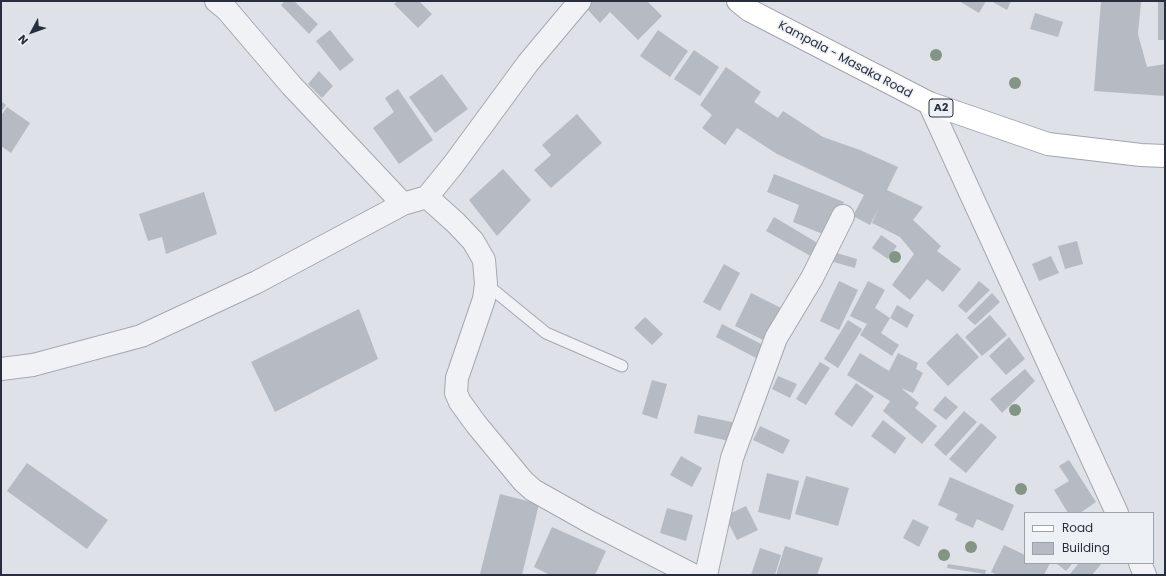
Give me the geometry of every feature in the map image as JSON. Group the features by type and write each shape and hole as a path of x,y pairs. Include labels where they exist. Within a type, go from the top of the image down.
{"main road":[{"name":"Kampala - Masaka Road","path":"738,1 750,10 929,103 1048,144 1141,155 1165,156"}],"street":[{"path":"216,1 227,10 291,85 403,204"},
{"path":"1,369 33,365 141,336 257,282 403,204 427,197 453,165 528,63 580,1"},
{"path":"929,103 1117,512"},
{"path":"427,197 456,223 473,241 484,260 486,284 484,299 457,378 456,393 460,402 476,424 523,481 533,490 590,522 693,575"},
{"path":"706,575 732,458 776,338 812,278 843,216"},
{"path":"1140,564 1145,575"}],"lane":[{"path":"486,284 546,333 622,366"}],"building":[{"path":"285,1 294,1 318,24 309,34 281,5"},
{"path":"398,1 419,1 432,14 418,28 394,4"},
{"path":"583,1 647,1 662,16 638,40 610,12 600,23 588,10 584,14 576,8"},
{"path":"959,1 986,1 979,13"},
{"path":"991,1 1011,1 1007,10"},
{"path":"1101,1 1141,2 1138,34 1147,67 1165,64 1165,96 1094,91"},
{"path":"1158,1 1165,1 1165,40 1158,40"},
{"path":"1035,13 1063,22 1058,37 1030,29"},
{"path":"330,30 354,60 340,71 316,41"},
{"path":"658,30 688,51 670,77 640,56"},
{"path":"694,50 719,67 700,96 674,79"},
{"path":"726,67 761,92 754,102 778,118 783,111 823,137 860,150 898,167 887,190 923,207 913,220 941,246 937,251 961,269 943,292 927,279 910,300 892,285 914,254 900,237 872,223 879,208 870,225 853,216 864,195 777,154 737,128 725,145 702,128 712,115 700,105"},
{"path":"319,71 333,86 322,98 308,84"},
{"path":"442,74 468,109 435,133 409,97"},
{"path":"398,89 433,140 399,164 373,128 394,112 385,98"},
{"path":"1,101 6,105 1,112"},
{"path":"7,107 30,123 11,153 1,146 1,116"},
{"path":"577,114 602,143 551,188 534,170 551,155 542,145"},
{"path":"503,169 531,200 497,236 469,200"},
{"path":"774,174 844,202 830,237 793,222 799,205 767,192"},
{"path":"204,192 217,234 166,254 162,237 148,241 139,214"},
{"path":"774,217 821,245 814,258 766,231"},
{"path":"881,235 897,246 888,259 872,248"},
{"path":"1077,241 1083,264 1065,269 1058,246"},
{"path":"833,252 857,259 855,268 830,261"},
{"path":"1051,256 1059,273 1039,281 1032,264"},
{"path":"724,264 740,273 720,311 703,302"},
{"path":"839,281 858,290 839,330 820,321"},
{"path":"868,281 885,290 875,308 890,318 881,333 899,345 892,356 860,335 867,324 850,316"},
{"path":"979,281 990,290 966,313 958,306"},
{"path":"751,293 787,311 771,344 735,326"},
{"path":"992,293 1000,302 975,325 967,318"},
{"path":"897,305 914,315 907,328 890,318"},
{"path":"359,309 378,359 275,412 251,362"},
{"path":"990,315 1007,335 982,356 965,337"},
{"path":"645,317 663,334 652,345 634,328"},
{"path":"848,320 862,329 838,368 824,359"},
{"path":"722,324 767,347 760,360 716,337"},
{"path":"957,333 979,357 948,386 926,363"},
{"path":"1009,337 1025,359 1006,375 989,356"},
{"path":"860,353 889,371 898,353 918,363 916,369 923,373 913,393 901,388 919,403 915,408 937,426 922,444 883,411 890,401 847,375"},
{"path":"820,362 830,368 806,405 796,399"},
{"path":"1025,369 1035,381 1002,413 990,399"},
{"path":"778,376 797,384 790,398 772,389"},
{"path":"652,380 667,384 657,419 642,414"},
{"path":"856,383 874,396 852,427 834,414"},
{"path":"945,396 958,407 946,420 933,410"},
{"path":"964,411 977,422 946,456 934,445"},
{"path":"698,415 737,423 733,442 694,433"},
{"path":"883,420 906,438 895,454 871,436"},
{"path":"981,423 997,437 966,473 949,459"},
{"path":"760,426 790,440 783,454 753,440"},
{"path":"681,456 702,468 692,487 670,475"},
{"path":"1069,460 1096,502 1081,512 1067,512 1054,490 1069,481 1059,466"},
{"path":"27,463 108,520 87,549 7,491"},
{"path":"767,473 799,481 790,520 758,512"},
{"path":"806,476 849,488 838,526 795,514"},
{"path":"950,477 1014,505 1003,531 977,519 973,528 955,520 958,514 938,505"},
{"path":"500,494 539,504 522,575 480,574"},
{"path":"746,506 758,530 737,540 725,516"},
{"path":"667,508 693,515 686,541 660,533"},
{"path":"913,519 929,527 919,547 903,538"},
{"path":"552,527 606,551 595,575 550,575 534,567"},
{"path":"1004,545 1024,555 1024,564 1050,564 1044,575 997,575 991,572"},
{"path":"785,546 823,558 817,575 776,575"},
{"path":"760,548 781,555 775,575 751,575"},
{"path":"948,564 986,570 985,574 947,568"},
{"path":"1057,564 1072,564 1066,571"},
{"path":"1078,564 1101,564 1092,575 1069,575"}]}
